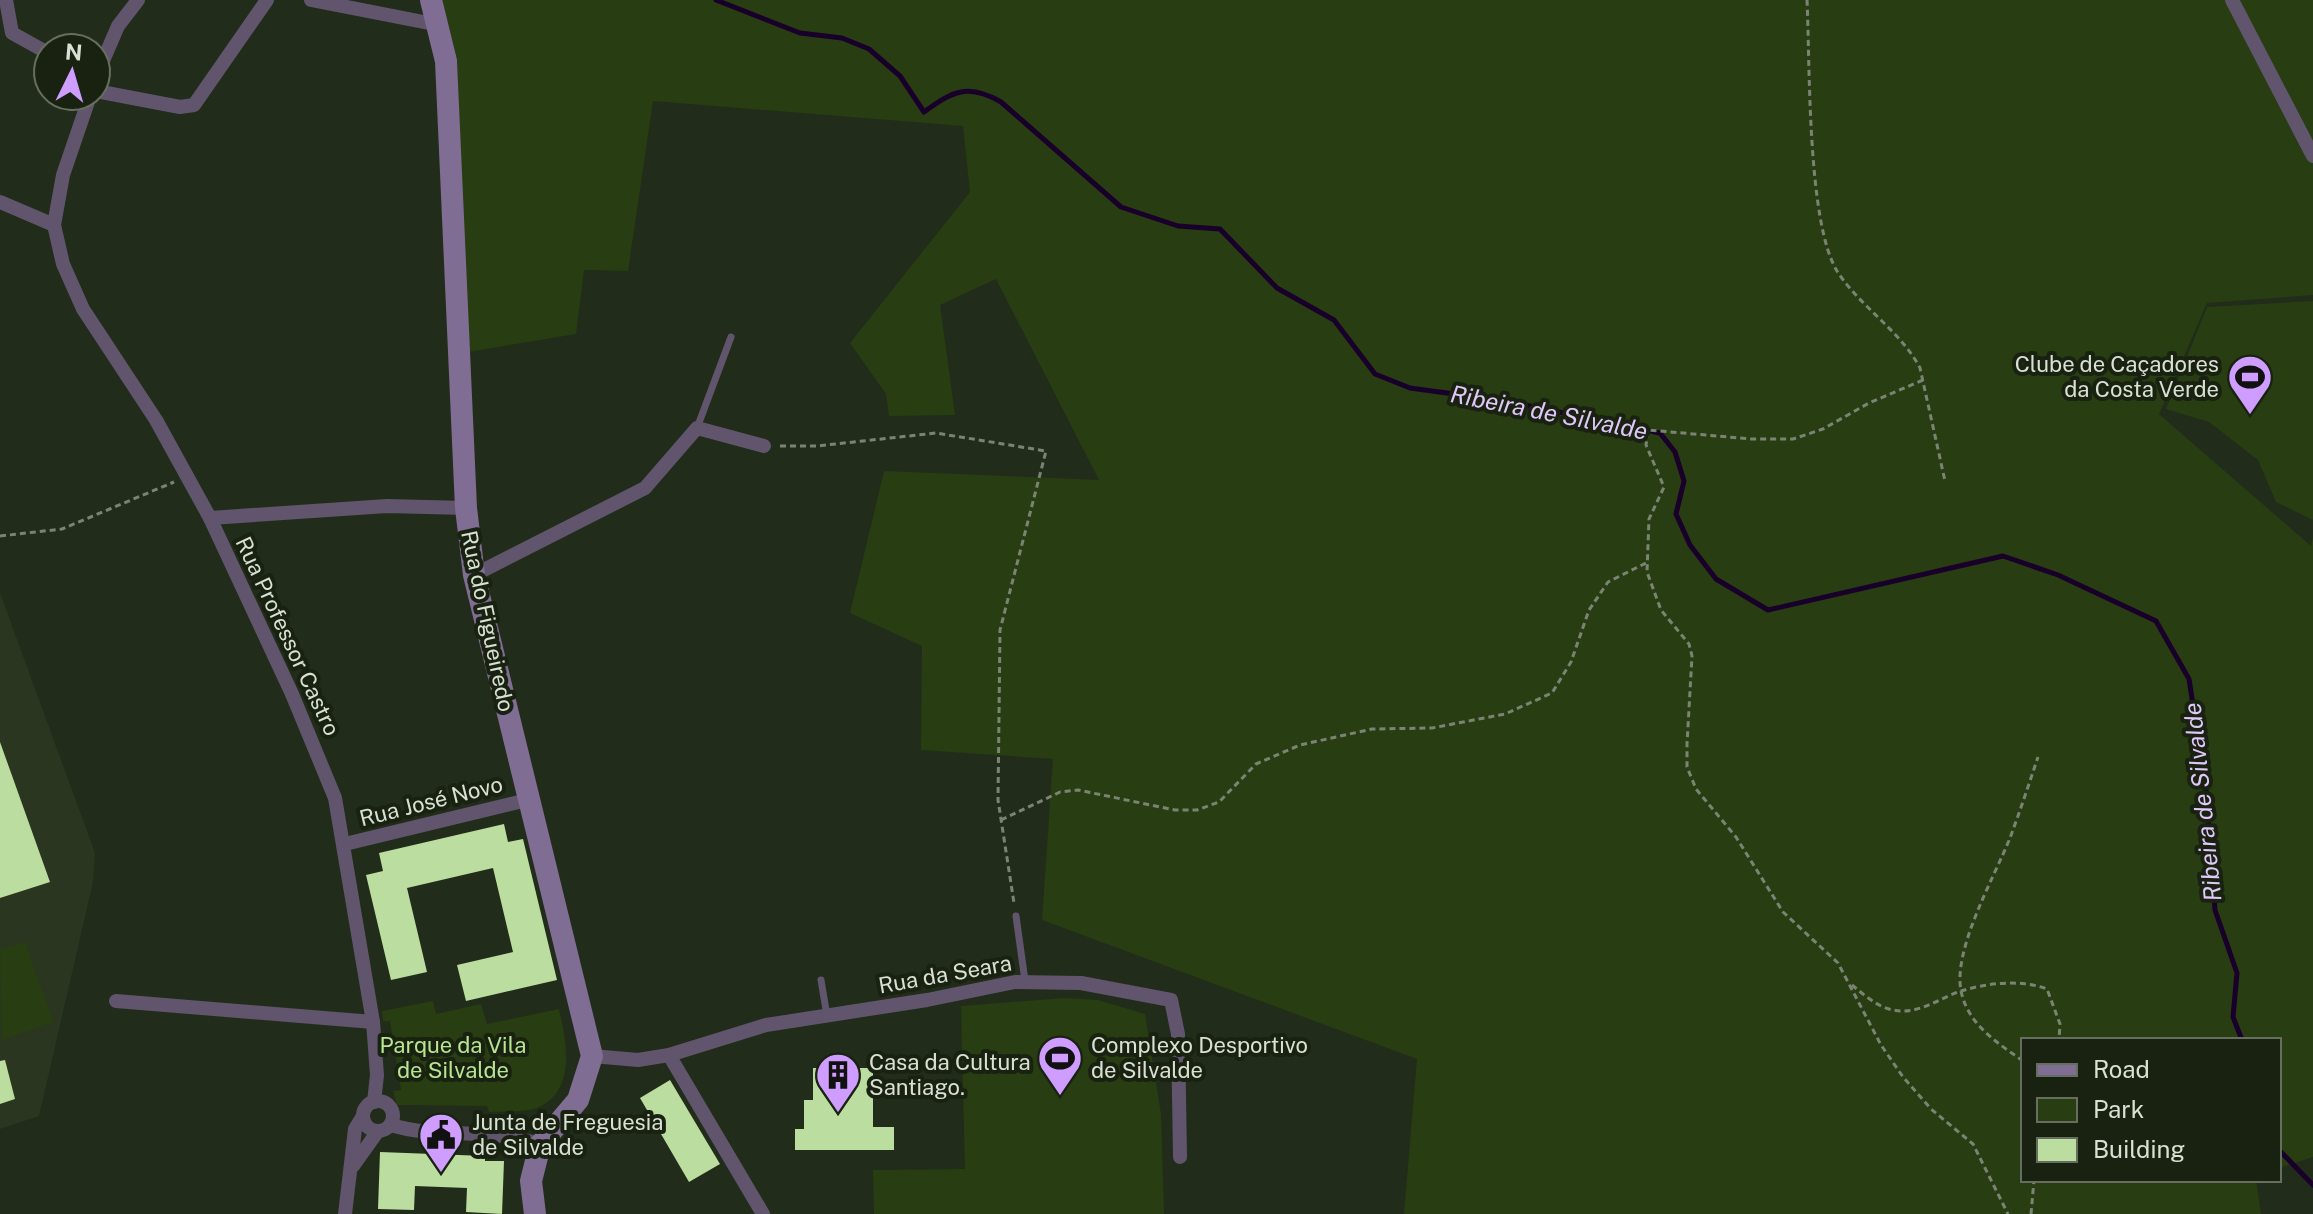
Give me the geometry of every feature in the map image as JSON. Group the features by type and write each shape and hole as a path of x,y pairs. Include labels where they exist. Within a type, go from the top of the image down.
{"main road":[{"name":"Rua do Figueiredo","path":"431,0 446,61 466,508 474,575 592,1056"},
{"path":"535,1214 531,1181 540,1145 578,1100 592,1056"}],"street":[{"path":"6,0 12,33 32,44"},
{"path":"112,39 138,0"},
{"path":"112,94 180,107 194,105 267,0"},
{"path":"311,0 439,25"},
{"path":"2232,0 2313,156"},
{"path":"0,202 54,225 63,175 85,112"},
{"name":"Rua Professor Castro","path":"54,225 63,264 83,309 156,420 210,518 316,749 335,798 373,1022 377,1075 374,1102"},
{"path":"474,575 645,488 697,428 764,446"},
{"path":"210,518 387,506 466,508"},
{"name":"Rua José Novo","path":"345,844 527,800"},
{"name":"Rua da Seara","path":"592,1056 638,1060 669,1055 752,1028 1025,982 1081,983 1171,1000 1178,1034 1180,1157"},
{"path":"116,1001 373,1022"},
{"path":"669,1055 763,1214"},
{"path":"345,1214 355,1129 366,1107 374,1102 389,1105 393,1115 353,1166"},
{"path":"363,1116 369,1128 418,1133 502,1133 540,1145"}],"lane":[{"path":"697,428 731,337"},
{"path":"1016,916 1025,982"},
{"path":"821,980 827,1016"}],"path":[{"path":"1807,0 1817,181 1824,236 1837,271 1911,351 1923,380 1945,481"},
{"path":"1923,380 1869,403 1823,429 1793,439 1648,430 1646,445 1664,487 1649,519 1646,563 1656,600 1689,644 1692,656 1687,756 1696,789 1736,837 1783,912 1838,963 1881,1045 1903,1077 1931,1109 1973,1144 2008,1214"},
{"path":"764,446 817,446 936,433 1046,451 1000,630 998,800 1016,916"},
{"path":"0,536 62,529 187,478"},
{"path":"1001,820 1060,792 1078,790 1175,810 1197,810 1219,802 1256,764 1300,745 1372,729 1432,728 1505,714 1552,693 1571,662 1589,610 1608,582 1646,563"},
{"path":"2021,1060 1991,1038 1972,1018 1961,991 1961,963 2038,757"},
{"path":"1849,983 1889,1009 1930,1006 1961,991 2001,984 2033,984 2047,989 2058,1014 2059,1038"},
{"path":"2031,1214 2034,1182"}],"shaded area":[{"path":"0,593 95,853 93,882 39,1116 0,1129"}],"green space":[{"path":"442,0 2313,0 2313,295 2207,303 2159,414 2311,546 2313,537 2313,1157 2281,1167 2281,1038 2021,1038 2021,1182 2256,1182 2261,1214 1404,1214 1417,1059 1042,920 1053,759 921,750 922,646 850,613 884,471 1099,480 996,279 940,305 955,415 889,416 886,394 850,343 970,192 963,126 653,101 628,271 584,270 576,334 468,352 457,59"},
{"name":"Clube de Caçadores da Costa Verde","path":"2313,301 2313,520 2276,502 2258,460 2209,422 2166,409 2207,307"},
{"path":"25,942 54,1022 2,1040 0,949"},
{"name":"Complexo Desportivo de Silvalde","path":"1065,998 1098,1000 1145,1014 1161,1114 1164,1214 874,1214 873,1170 965,1169 961,1006"},
{"name":"Parque da Vila de Silvalde","path":"433,1001 436,1014 481,1004 487,1024 559,1009 566,1063 559,1089 539,1107 521,1111 489,1112 487,1106 397,1105 393,1091 401,1090 390,1021 383,1021 382,1011"}],"building":[{"path":"0,742 50,882 0,898"},
{"path":"504,824 508,842 523,839 557,980 466,1001 457,965 513,952 493,868 407,888 427,972 391,980 366,875 383,871 379,853"},
{"path":"5,1060 15,1099 0,1104 0,1061"},
{"name":"Casa da Cultura Santiago.","path":"813,1068 873,1068 873,1127 894,1127 894,1150 795,1150 795,1129 804,1129 804,1100 813,1100"},
{"path":"670,1080 720,1164 689,1182 640,1098"},
{"name":"Junta de Freguesia de Silvalde","path":"380,1152 485,1156 485,1161 504,1161 502,1214 466,1212 467,1188 415,1186 414,1210 378,1209"}],"waterway":[{"name":"Ribeira de Silvalde","path":"716,0 800,33 842,38 869,49 900,76 924,112 961,92 979,93 1001,102 1121,207 1178,226 1220,229 1277,288 1334,320 1375,374 1410,388 1506,401 1660,433 1675,452 1684,481 1676,514 1690,545 1716,579 1768,610 2003,556 2058,575 2156,621 2189,679 2206,789 2215,910 2237,973 2233,1017 2241,1038"},
{"name":"Ribeira de Silvalde","path":"2281,1152 2313,1185"}],"place":[{"name":"Clube de Caçadores da Costa Verde","path":"2250,416"},
{"name":"Complexo Desportivo de Silvalde","path":"1060,1097"},
{"name":"Casa da Cultura Santiago.","path":"838,1114"},
{"name":"Junta de Freguesia de Silvalde","path":"441,1174"}]}
